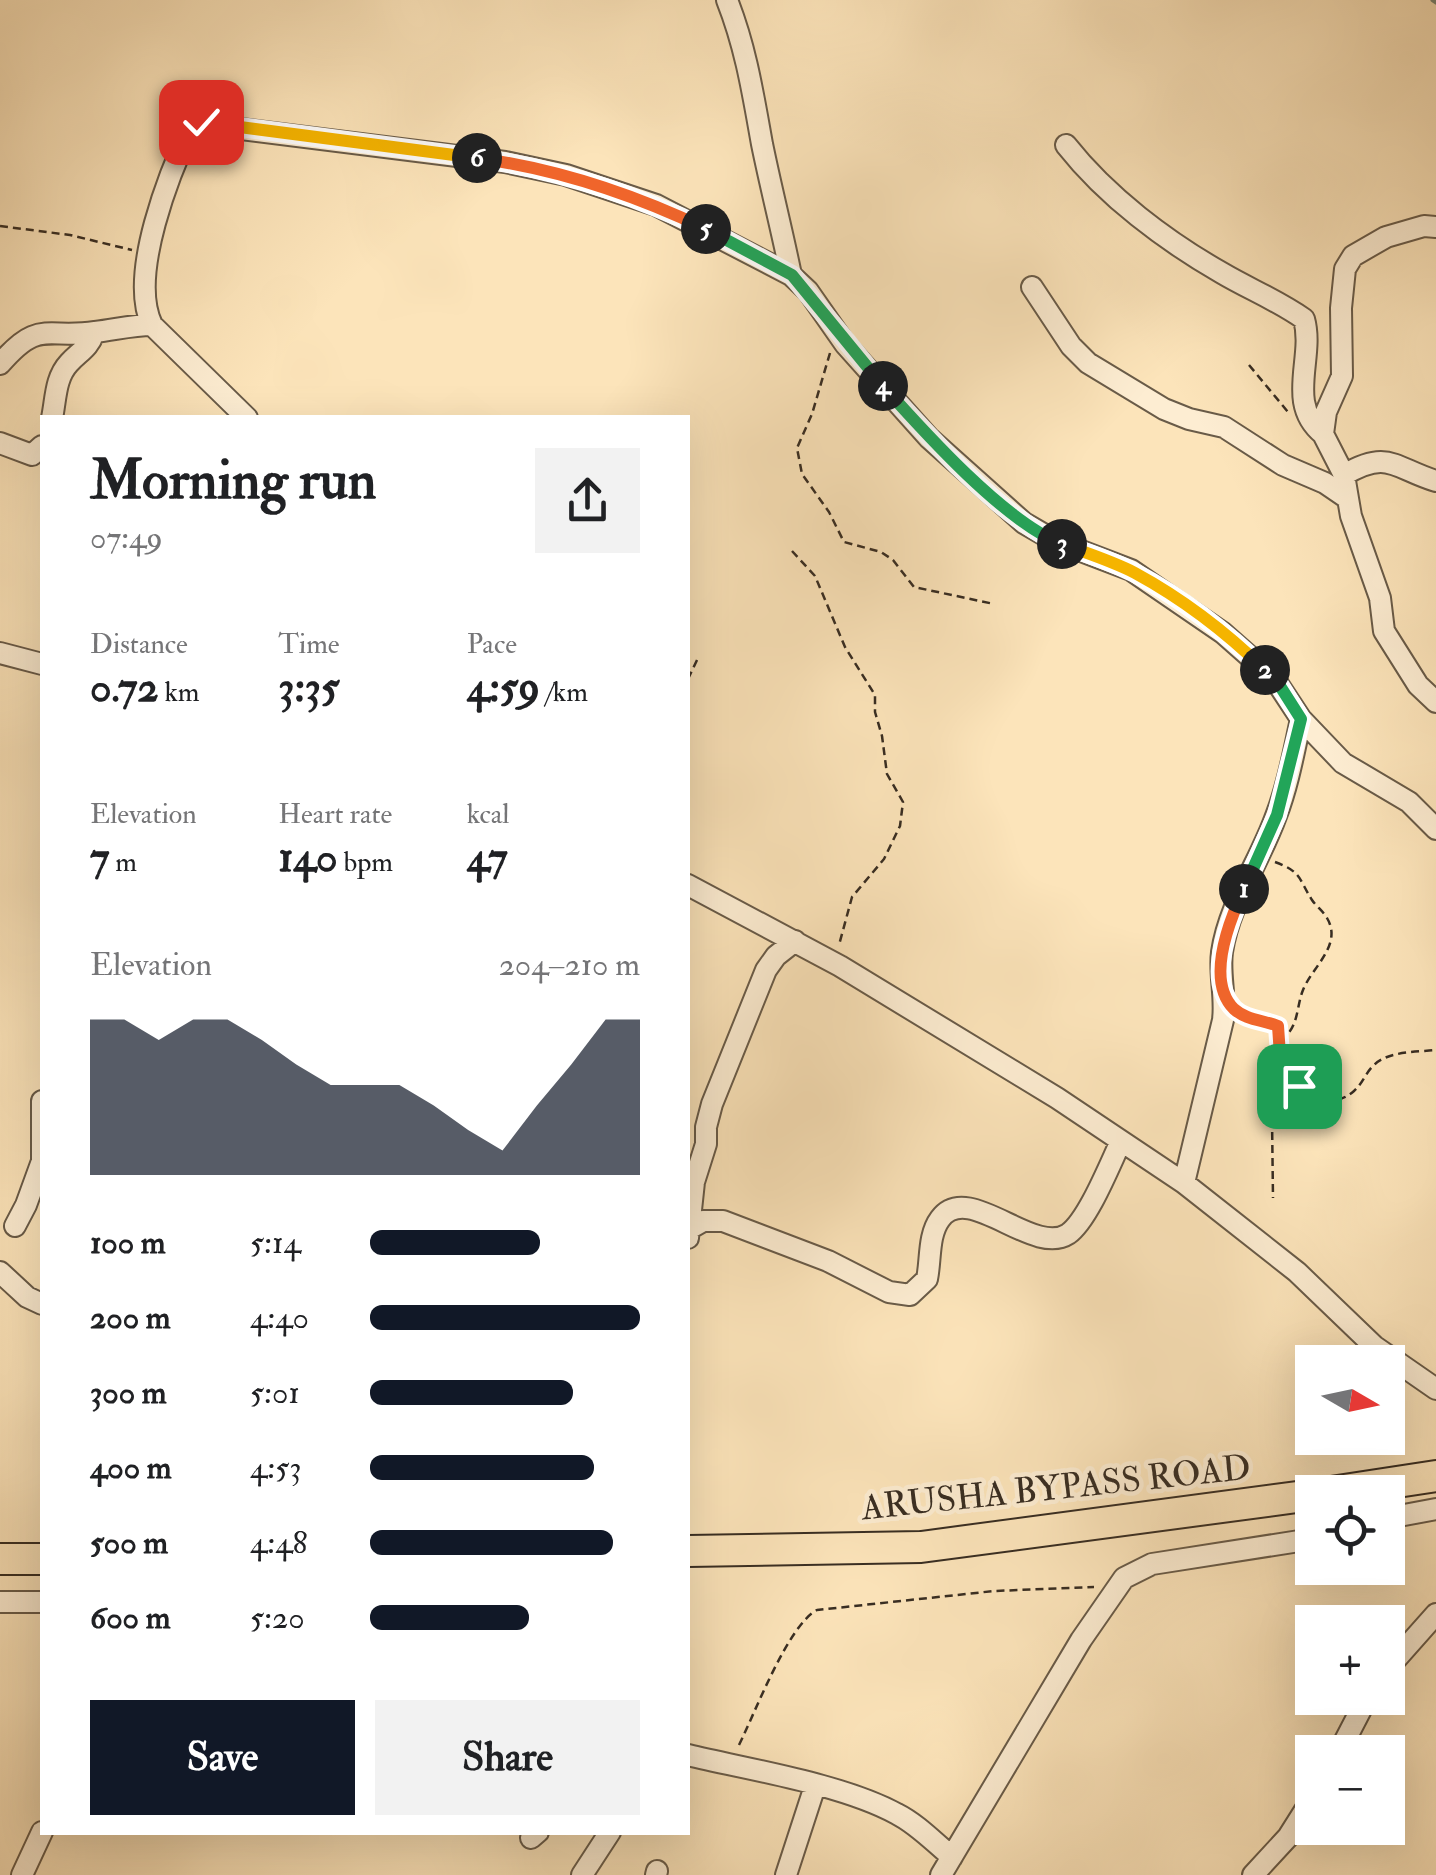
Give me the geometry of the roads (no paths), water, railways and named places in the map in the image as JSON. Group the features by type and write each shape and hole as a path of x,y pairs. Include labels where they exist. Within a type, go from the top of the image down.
{"main road":[{"path":"1405,1481 1436,1476"},
{"name":"ARUSHA BYPASS ROAD","path":"690,1551 921,1547 1295,1498"},
{"path":"0,1560 40,1559"}],"street":[{"path":"727,0 742,36 762,147 792,275"},
{"path":"244,415 152,325 143,292 149,240 194,124 505,162 566,175 656,205 792,275 929,438 1024,522 1055,541 1131,570 1239,645 1280,686 1301,719 1343,763 1409,802 1436,828"},
{"path":"1066,146 1152,227 1225,275 1263,292 1304,318 1302,399 1344,475 1356,534 1380,598 1384,631 1418,684 1436,702"},
{"path":"1318,430 1342,376 1340,308 1345,269 1353,256 1386,237 1424,226 1436,227"},
{"path":"1032,287 1071,346 1088,362 1164,409 1190,420 1224,427 1283,465 1348,498"},
{"path":"0,364 30,336 50,331 94,332 152,325"},
{"path":"53,415 60,378 67,365 90,346 94,332"},
{"path":"0,443 32,455 40,448"},
{"path":"1344,475 1364,463 1389,461 1436,481"},
{"path":"0,653 40,663"},
{"path":"1184,1183 1224,1020 1222,949 1277,815 1301,719"},
{"path":"690,886 840,966 1122,1141 1184,1183 1297,1272 1374,1346 1436,1389"},
{"path":"690,1220 694,1182 706,1144 712,1104 766,970 795,941"},
{"path":"690,1228 703,1222 723,1222 828,1261 889,1292 910,1295 927,1279 932,1240 938,1221 947,1212 960,1208 976,1211 1038,1238 1064,1237 1084,1212 1122,1141"},
{"path":"14,1226 40,1167"},
{"path":"0,1272 27,1297 40,1303"},
{"path":"1405,1515 1436,1509"},
{"path":"690,1756 815,1786 901,1816 947,1866 1080,1640 1124,1578 1152,1564 1295,1542"},
{"path":"0,1602 40,1602"},
{"path":"1405,1649 1436,1614"},
{"path":"786,1875 815,1786"},
{"path":"1253,1875 1295,1826"},
{"path":"22,1875 41,1835"},
{"path":"582,1875 608,1835"}]}
